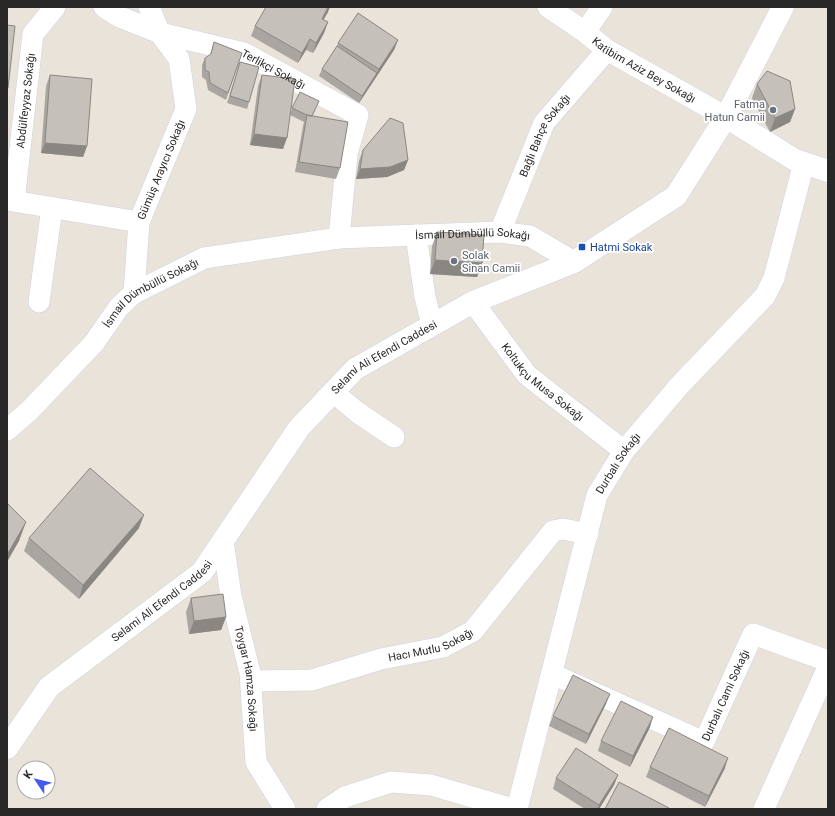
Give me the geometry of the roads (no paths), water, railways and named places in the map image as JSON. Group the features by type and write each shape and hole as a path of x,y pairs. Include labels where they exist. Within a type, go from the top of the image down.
{"street":[{"name":"Abdülfeyyaz Sokağı","path":"55,7 33,34 10,201 140,222"},
{"name":"Terlikçi Sokağı","path":"104,7 120,17 160,33 244,53 358,115 347,154 340,238"},
{"name":"Gümüş Arayıcı Sokağı","path":"134,293 140,222 186,109 179,59 160,33 149,7"},
{"name":"Katibim Aziz Bey Sokağı","path":"548,7 585,32 607,50 726,117 795,160 828,171"},
{"path":"585,32 602,7"},
{"name":"Selami Ali Efendi Caddesi","path":"7,748 49,687 202,572 299,428 355,369 473,302 574,262 676,196 726,117 782,7"},
{"name":"Bağlı Bahçe Sokağı","path":"500,232 544,123 607,50"},
{"name":"Durbalı Sokağı","path":"516,809 597,495 624,451 679,386 765,296 774,278 804,163"},
{"path":"39,302 52,208"},
{"name":"İsmail Dümbüllü Sokağı","path":"7,430 22,418 94,343 119,307 134,293 204,258 340,238 500,232 530,236 574,262"},
{"path":"416,235 425,297 432,325"},
{"name":"Koltukçu Musa Sokağı","path":"473,302 527,375 624,451"},
{"path":"333,392 357,412 394,437"},
{"name":"Hacı Mutlu Sokağı","path":"251,681 312,680 381,659 443,647 473,631 553,531 563,529 588,534"},
{"name":"Toygar Hamza Sokağı","path":"223,541 231,596 251,681 256,762 285,809"},
{"name":"Durbalı Cami Sokağı","path":"552,674 704,742 753,634 828,661"},
{"path":"764,809 828,666"},
{"path":"327,809 345,797 391,782 431,785 513,809"}],"place":[{"name":"Fatma Hatun Camii","path":"773,110"},
{"name":"Hatmi Sokak","path":"582,247"},
{"name":"Solak Sinan Camii","path":"454,261"}]}
